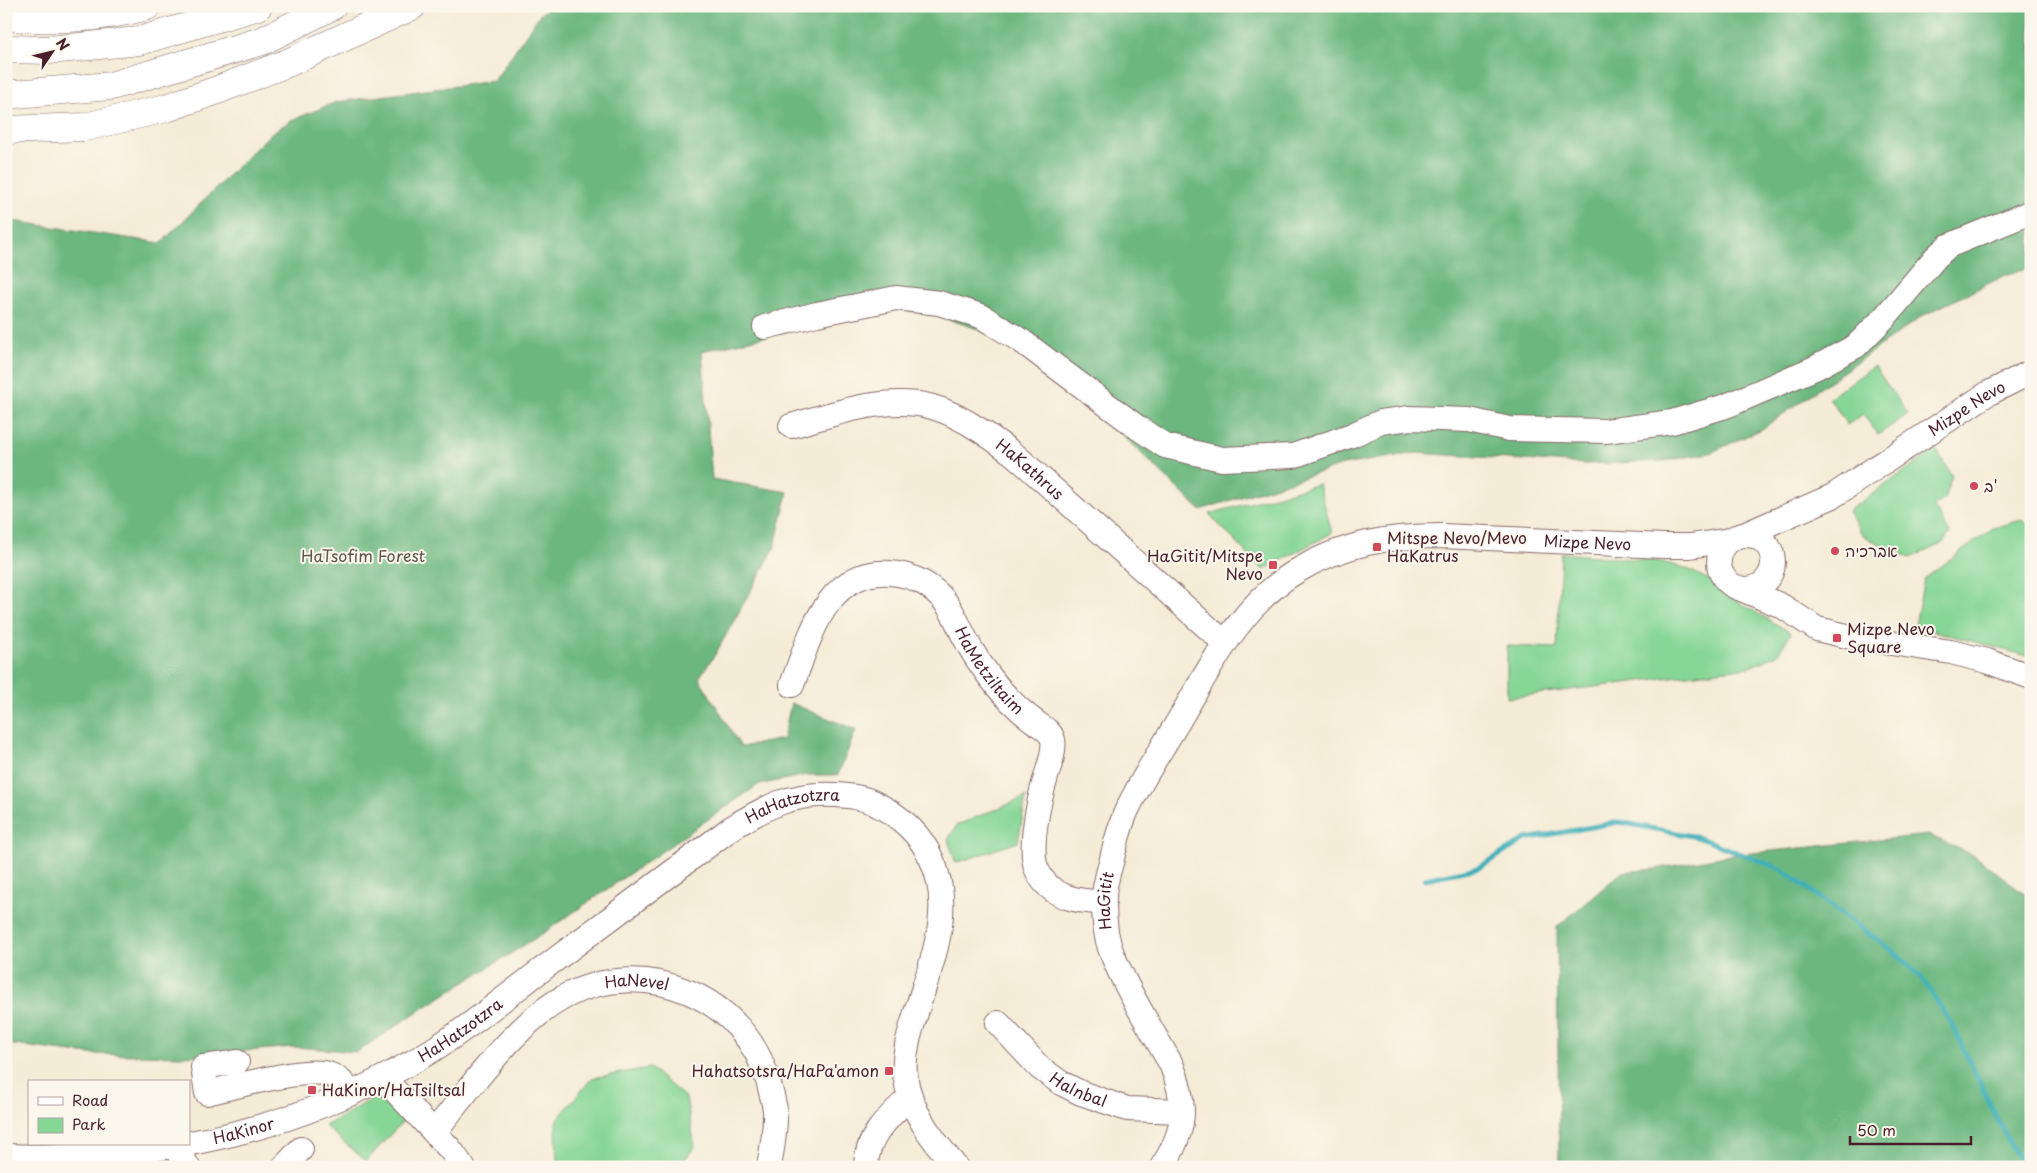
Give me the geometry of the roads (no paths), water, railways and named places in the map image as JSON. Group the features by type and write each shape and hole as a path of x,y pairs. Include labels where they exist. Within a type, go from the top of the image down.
{"main road":[{"path":"6,16 61,18 94,16 147,6"},
{"path":"6,49 49,50 139,41 258,6"},
{"path":"6,93 14,94 112,86 262,41 332,6"},
{"path":"6,130 85,127 166,108 290,62 412,6"}],"street":[{"path":"765,327 896,298 939,303 981,316 1023,342 1136,427 1165,446 1222,459 1293,456 1381,422 1410,418 1469,420 1509,429 1606,431 1672,422 1726,406 1817,367 1856,346 1897,304 1936,256 1948,246 2031,212"},
{"name":"Mizpe Nevo","path":"1225,643 1272,589 1296,571 1320,558 1378,540 1411,536 1442,536 1690,546 1738,537 1833,496 1987,394 2031,372"},
{"name":"HaKathrus","path":"791,426 870,405 892,403 920,404 943,411 968,423 994,438 1016,456 1225,643"},
{"name":"Mizpe Nevo","path":"1773,559 1778,539 1801,510"},
{"path":"1773,559 1772,573 1767,581 1751,590 1733,585 1720,572 1720,554 1738,537 1754,536 1762,539 1768,545 1786,594 1801,619"},
{"name":"Mizpe Nevo","path":"1657,546 1702,561 1733,585 1775,602 1792,611 1817,629 1834,634 1951,652 1987,661 2031,677"},
{"name":"HaMetziltaim","path":"792,685 814,627 825,607 838,591 854,580 875,572 897,573 916,578 933,588 944,600 979,663 998,688 1014,707 1047,730 1053,740 1052,754 1043,788 1032,852 1043,882 1052,890 1083,902 1103,902"},
{"name":"HaGitit","path":"1162,1167 1174,1146 1181,1124 1183,1103 1179,1085 1172,1066 1112,955 1106,932 1103,902 1111,860 1126,813 1143,780 1225,643"},
{"name":"HaHatzotzra","path":"383,1078 430,1052 465,1028 730,829 770,805 788,799 818,794 848,796 869,800 904,821 918,836 938,873 943,904 940,927 910,1031 905,1054 905,1075 915,1111 932,1140 956,1167"},
{"name":"HaNevel","path":"434,1132 523,1028 542,1012 565,996 592,985 618,980 645,981 668,984 692,993 717,1008 735,1023 755,1051 765,1068 775,1110 769,1167"},
{"name":"HaInbal","path":"998,1023 1040,1068 1081,1093 1127,1109 1182,1111"},
{"path":"237,1062 203,1067 207,1093 312,1073 327,1074 338,1078 352,1093"},
{"path":"383,1078 434,1132 463,1167"},
{"name":"HaKinor","path":"190,1144 242,1133 272,1124 352,1093 383,1078"},
{"path":"866,1167 870,1148 877,1130 910,1097"},
{"name":"HaKinor","path":"6,1156 92,1156 180,1146"},
{"path":"175,1147 188,1167"},
{"path":"284,1167 301,1149"}],"waterway":[{"path":"1425,879 1478,868 1526,839 1619,822 1697,837 1781,869 1898,955 1921,977 1952,1025 2005,1135 2024,1167"}],"place":[{"name":"ב'","path":"1974,486"},
{"name":"Mitspe Nevo/Mevo HaKatrus","path":"1377,547"},
{"name":"אברכיה","path":"1835,551"},
{"name":"HaGitit/Mitspe Nevo","path":"1273,565"},
{"name":"Mizpe Nevo Square","path":"1837,638"},
{"name":"Hahatsotsra/HaPa'amon","path":"889,1071"},
{"name":"HaKinor/HaTsiltsal","path":"312,1090"}],"park label":[{"name":"HaTsofim Forest","path":"363,556"}]}
